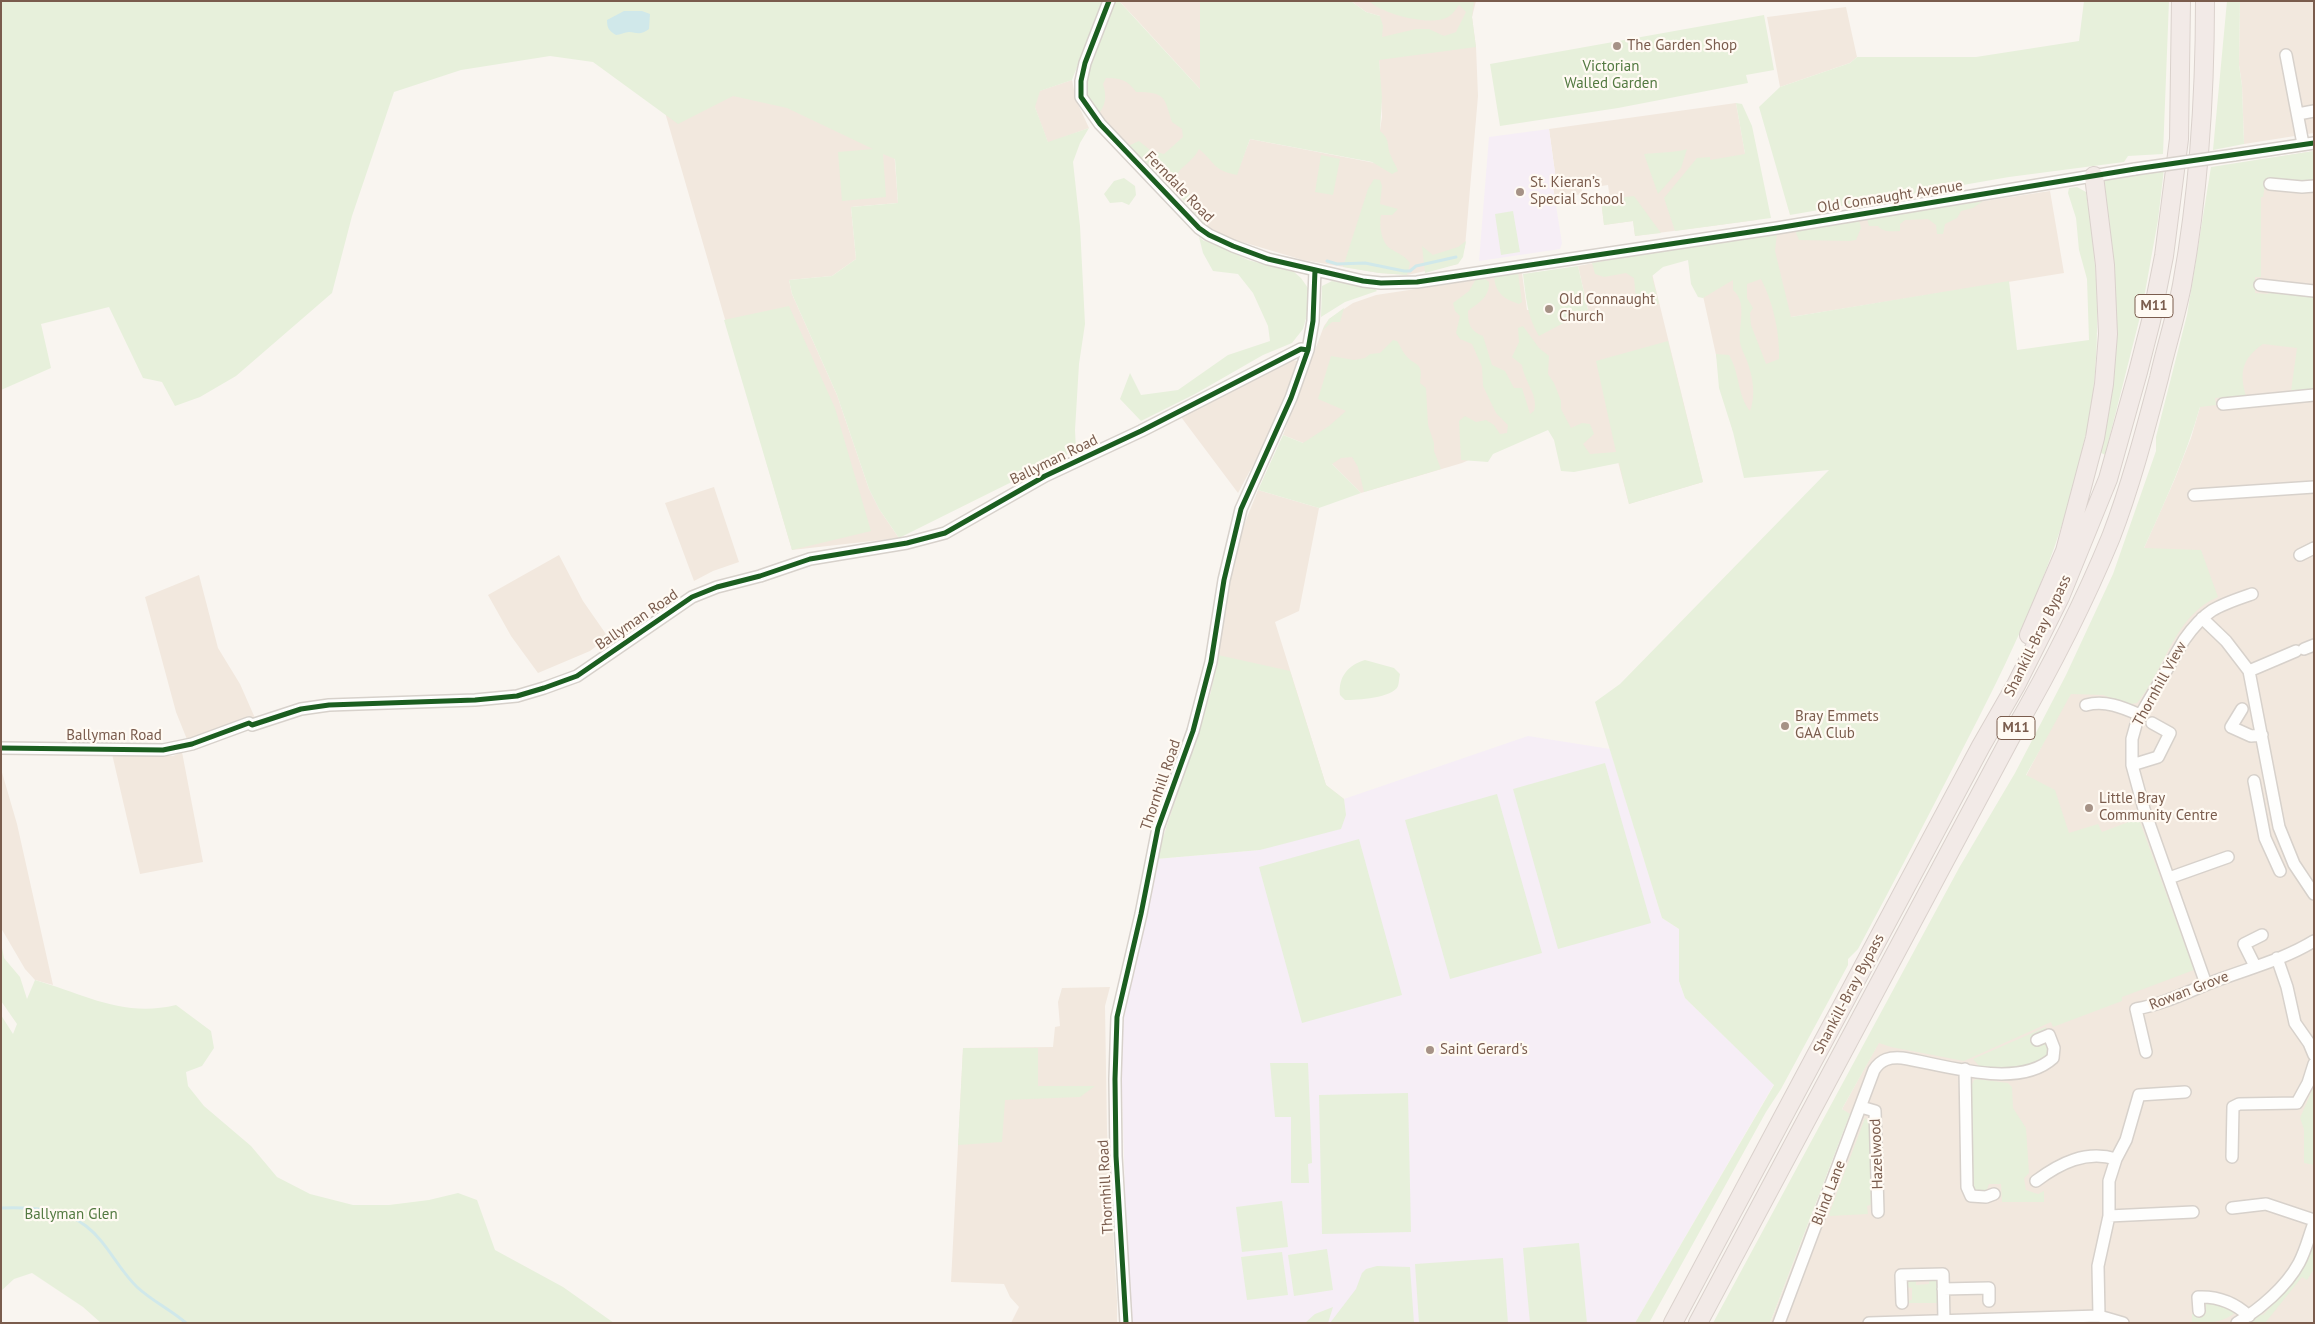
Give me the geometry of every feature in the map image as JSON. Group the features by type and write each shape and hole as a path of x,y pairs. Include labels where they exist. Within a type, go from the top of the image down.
{"highway":[{"name":"Shankill-Bray Bypass","path":"1673,1323 1980,746 2016,685 2060,597 2108,479 2151,321 2164,256 2179,139 2180,1"},
{"name":"Shankill-Bray Bypass","path":"1698,1323 2013,733 2048,673 2076,617 2111,535 2147,422 2182,286 2198,180 2205,87 2206,1"},
{"path":"2205,87 2216,1"},
{"path":"1980,746 2065,551 2095,438 2104,384 2108,334 2105,264 2094,176"}],"street":[{"name":"Ferndale Road","path":"1109,1 1085,63 1080,81 1081,98 1090,111 1162,186 1180,210 1209,235 1268,259 1381,283 1417,282 1469,274"},
{"path":"2286,55 2298,114 2308,144"},
{"path":"2298,114 2314,111"},
{"name":"Old Connaught Avenue","path":"1469,274 1777,228 2135,169 2308,144"},
{"path":"2270,184 2302,187 2314,186"},
{"name":"Thornhill Road","path":"1126,1323 1116,1156 1115,1079 1117,1017 1141,914 1158,828 1193,731 1211,662 1224,580 1241,509 1291,398 1308,350 1313,320 1315,270"},
{"path":"2260,285 2314,291"},
{"name":"Ballyman Road","path":"1,748 162,750 192,744 249,724 252,725 301,709 329,705 475,700 517,696 544,688 577,676 692,597 717,587 810,559 907,543 945,533 1045,476 1141,432 1301,349 1308,350"},
{"path":"2223,404 2314,395"},
{"path":"2194,495 2314,487"},
{"path":"2300,554 2314,548"},
{"name":"Thornhill View","path":"2152,723 2170,733 2160,754 2158,757 2132,765 2132,739 2140,715 2184,640 2202,618 2214,608 2252,594"},
{"path":"2202,618 2226,641 2250,671 2274,804 2286,845 2301,876 2314,894"},
{"path":"2250,671 2304,649"},
{"path":"2086,705 2098,702 2104,703 2140,715"},
{"path":"2242,709 2231,727 2251,736 2262,735"},
{"path":"2132,765 2140,797 2206,984"},
{"path":"2254,782 2265,838 2280,871"},
{"path":"2259,808 2274,804"},
{"path":"2169,878 2228,857"},
{"path":"2255,966 2244,944 2262,935"},
{"name":"Rowan Grove","path":"2146,1052 2136,1009 2161,1004 2206,984 2277,958 2314,941"},
{"path":"2277,958 2287,988 2295,1022 2311,1042 2314,1055"},
{"path":"1994,1194 1976,1198 1968,1192 1965,1069 2004,1075 2030,1071 2049,1062 2054,1053 2049,1035 2037,1040"},
{"name":"Blind Lane","path":"1779,1323 1878,1063 1893,1057 1965,1069"},
{"path":"2232,1157 2233,1107 2239,1104 2297,1103 2308,1083 2314,1064"},
{"path":"2099,1316 2098,1266 2109,1216 2108,1181 2116,1159 2126,1140 2140,1095 2185,1092"},
{"name":"Hazelwood","path":"1861,1107 1875,1111 1878,1212"},
{"path":"2036,1182 2060,1166 2082,1157 2097,1155 2116,1159"},
{"path":"2232,1208 2266,1204 2314,1221 2305,1249 2291,1275 2249,1316 2237,1323"},
{"path":"2109,1216 2193,1212"},
{"path":"1902,1303 1902,1275 1943,1274 1944,1320"},
{"path":"1943,1289 1989,1288 1990,1301"},
{"path":"2199,1311 2198,1297 2214,1297 2238,1305 2249,1316"},
{"path":"1869,1323 1944,1320 2051,1320 2099,1316 2123,1323"}],"shaded area":[{"path":"1119,1 1200,1 1201,90 1137,20"},
{"path":"1351,1 1476,1 1472,17 1476,47 1478,96 1465,247 1458,264 1407,275 1379,273 1303,260 1222,236 1204,223 1164,179 1097,116 1094,53 1210,116 1240,165 1250,139 1375,163 1382,117 1379,60 1380,16 1366,12"},
{"path":"2240,1 2314,1 2314,133 2244,144 2242,86 2239,65"},
{"path":"1846,7 1857,57 1850,63 1780,87 1767,17"},
{"path":"742,79 894,150 898,203 851,207 856,259 832,276 789,280 792,294 837,395 869,489 879,509 899,538 792,550 664,109"},
{"path":"1072,80 1076,100 1089,128 1048,143 1030,94"},
{"path":"1736,103 1757,220 1635,236 1633,221 1604,225 1601,200 1610,199 1608,185 1582,189 1582,194 1555,198 1553,187 1556,180 1549,129"},
{"name":"St. Kieran’s Special School","path":"1549,129 1556,180 1553,187 1562,243 1560,249 1479,261 1489,137"},
{"path":"2314,151 2314,1323 1770,1323 1850,1115 1842,1109 2026,776 2144,548 2174,481 2191,438 2200,407 2246,162"},
{"path":"2050,191 2064,273 1791,317 1807,417 1733,432 1692,246"},
{"path":"1647,253 1703,482 1629,504 1617,458 1568,470 1554,423 1462,463 1361,493 1316,448 1283,435 1324,326 1329,319 1353,303 1376,295 1522,273 1527,310 1588,310 1578,266"},
{"path":"1293,360 1297,361 1297,364 1273,428 1238,493 1181,417"},
{"path":"714,487 739,562 713,571 694,581 665,503"},
{"path":"1258,490 1319,508 1299,611 1275,622 1326,785 1344,799 1156,859 1211,692 1235,556 1244,525"},
{"path":"559,555 583,601 608,637 590,651 538,673 511,636 488,595"},
{"path":"199,575 218,648 240,684 255,718 188,742 176,712 145,597"},
{"name":"Saint Gerard's","path":"1528,736 1610,749 1662,918 1679,929 1679,981 1685,998 1774,1084 1635,1323 1129,1323 1120,1023 1141,940 1156,859 1260,850 1346,815 1344,799"},
{"path":"182,752 203,862 140,874 112,754 173,756"},
{"path":"1,769 17,824 53,985 35,980 25,969 1,928"},
{"path":"1110,987 1105,1006 1107,1131 1117,1323 1011,1323 1019,1307 1010,1297 1004,1284 951,1282 963,1048 1053,1047 1055,1027 1060,1026 1058,1002 1062,988"}],"green space":[{"path":"1,1 1103,1 1072,80 1040,91 1035,107 1048,142 1089,128 1080,143 1073,162 1080,226 1085,324 1079,364 1075,430 1076,450 899,538 879,509 869,489 837,395 792,294 789,280 832,276 856,259 851,207 898,203 895,159 883,154 886,197 842,201 838,152 873,149 787,108 733,96 678,124 593,62 550,56 461,70 394,92 352,216 332,293 236,376 200,397 175,406 162,382 143,378 109,307 41,324 51,368 1,390"},
{"path":"1111,1 1119,1 1200,89 1200,1 1351,1 1366,12 1380,16 1383,26 1382,37 1416,29 1429,29 1444,36 1456,32 1466,12 1459,5 1448,17 1440,20 1419,20 1384,10 1369,1 1474,1 1472,17 1476,47 1379,60 1382,97 1380,131 1387,140 1398,171 1392,174 1372,162 1250,139 1237,175 1218,168 1199,149 1175,178 1185,191 1209,212 1210,218 1204,223 1164,179 1128,146 1139,141 1150,150 1164,154 1183,137 1182,129 1172,122 1162,98 1153,93 1136,92 1123,80 1106,78 1103,84 1105,101 1097,116 1087,95 1085,83"},
{"path":"2084,1 2169,1 2163,154 2128,156 2124,162 2009,177 1790,215 1759,107 1780,87 1850,63 1857,57 1976,57 2079,41"},
{"path":"2227,1 2240,1 2239,65 2242,86 2244,144 2213,150"},
{"name":"Victorian Walled Garden","path":"1764,15 1774,70 1746,75 1748,83 1618,108 1500,126 1490,64"},
{"path":"1736,103 1742,104 1752,126 1771,218 1675,231 1664,198 1697,158 1710,157 1710,160 1745,154"},
{"path":"1687,149 1681,168 1658,194 1644,154"},
{"path":"2314,151 2314,186 2281,180 2266,180 2263,197 2261,197 2261,277 2255,277 2255,293 2267,294 2275,291 2314,294 2314,390 2291,391 2297,348 2263,344 2250,355 2244,367 2243,380 2246,396 2215,398 2216,405 2200,407 2182,461 2144,548 2201,550 2218,597 2203,605 2180,630 2147,690 2137,703 2130,704 2103,695 2071,694 2026,775 2055,790 2069,833 2098,824 2102,832 2134,820 2140,822 2194,970 2122,997 2122,1001 2053,1027 2051,1022 1964,1061 1879,1043 1842,1109 1850,1114 1770,1323 1713,1323 1959,868 2015,773 2066,675 2113,574 2156,451 2156,437 2187,315 2211,167"},
{"path":"1321,155 1340,159 1333,195 1315,192"},
{"path":"2164,169 2158,220 2142,309 2105,455 2098,451 2107,384 2099,177"},
{"path":"1124,178 1135,186 1136,195 1129,205 1122,202 1110,203 1104,194 1114,181"},
{"path":"1374,179 1380,180 1382,186 1380,204 1398,209 1392,215 1381,215 1380,224 1385,243 1410,263 1407,275 1343,267 1368,189"},
{"name":"Bray Emmets GAA Club","path":"2077,187 2086,192 2096,271 2097,350 2088,424 2073,487 2047,567 1996,683 1858,949 1848,959 1848,965 1781,1089 1766,1112 1649,1323 1635,1323 1774,1085 1685,998 1679,981 1679,929 1662,918 1595,702 1620,684 1829,470 1744,478 1733,432 1719,388 1716,354 1729,355 1733,362 1743,398 1750,411 1753,399 1753,386 1749,367 1740,342 1741,308 1738,295 1733,290 1733,280 1703,298 1698,297 1691,284 1688,260 1663,267 1652,276 1659,304 1646,305 1636,300 1634,278 1626,273 1604,277 1595,274 1592,263 1777,233 1775,251 1791,317 2009,281 2017,350 2089,340 2087,279 2079,250 2076,218 2068,193 2069,188","holes":["1761,279 1775,318 1779,349 1779,359 1766,364 1751,325 1750,313 1753,308 1747,298 1747,284"]},
{"path":"1634,196 1661,233 1635,236 1633,221 1604,225 1601,200"},
{"path":"1983,201 1973,208 1961,211 1957,218 1945,224 1943,234 1937,234 1936,225 1928,219 1905,220 1900,224 1900,231 1885,231 1878,226 1869,226 1867,219"},
{"path":"1513,211 1520,252 1501,255 1495,214"},
{"path":"1859,220 1861,228 1856,240 1799,240 1795,230"},
{"path":"1199,237 1248,260 1294,272 1301,278 1308,288 1309,308 1303,329 1292,343 1263,355 1195,394 1141,421 1120,399 1130,373 1141,395 1178,390 1228,355 1270,341 1268,326 1253,293 1238,274 1213,271 1203,253"},
{"path":"1466,241 1463,257 1458,264 1425,273 1422,246 1433,255 1458,247"},
{"path":"1578,266 1588,310 1539,336 1529,314 1523,274"},
{"path":"1518,273 1522,302 1519,304 1509,300 1498,291 1494,276"},
{"path":"1484,278 1489,282 1488,292 1483,299 1468,311 1468,316 1469,323 1473,329 1483,336 1492,365 1505,371 1514,388 1522,388 1530,414 1534,411 1535,400 1522,365 1512,357 1519,342 1518,328 1523,326 1539,348 1549,356 1548,374 1554,383 1561,401 1561,409 1571,428 1582,423 1590,424 1594,434 1583,444 1590,454 1616,452 1596,361 1668,341 1703,482 1629,504 1619,463 1574,472 1561,471 1554,440 1548,430 1493,454 1488,462 1461,460 1459,421 1465,416 1476,422 1486,420 1494,425 1500,434 1507,433 1508,425 1496,413 1483,386 1482,367 1472,344 1460,339 1456,333 1460,316 1455,311 1453,303 1469,291 1476,279"},
{"path":"1332,281 1374,288 1377,291 1345,302 1321,317 1322,286"},
{"path":"789,306 835,408 871,531 792,550 724,320"},
{"path":"1344,308 1340,322 1332,322 1322,331 1329,319"},
{"path":"1393,340 1397,341 1408,358 1421,370 1420,383 1426,388 1428,425 1434,443 1434,451 1441,469 1364,492 1358,467 1352,457 1341,458 1332,464 1361,493 1319,508 1258,490 1283,435 1303,443 1329,426 1346,411 1318,399 1331,356 1354,360 1365,358 1370,354 1380,353"},
{"path":"1218,655 1290,671 1326,785 1344,799 1346,815 1341,829 1260,850 1156,859 1211,692"},
{"path":"1365,660 1394,668 1400,674 1398,686 1395,690 1382,696 1345,700 1340,695 1340,689 1345,673 1354,665"},
{"path":"1605,763 1651,923 1558,949 1513,789"},
{"path":"1497,794 1542,953 1450,979 1405,820"},
{"path":"1359,839 1402,995 1302,1023 1259,867"},
{"name":"Ballyman Glen","path":"1,943 4,958 20,977 27,999 35,980 104,1003 138,1009 176,1005 211,1031 214,1048 202,1066 186,1072 188,1086 204,1106 251,1146 277,1177 310,1194 353,1205 389,1205 429,1200 458,1193 477,1200 495,1250 563,1287 614,1323 101,1323 83,1307 32,1273 14,1279 1,1291 1,1015 13,1034 17,1024 1,1001"},
{"path":"2046,1027 2047,1030 2037,1045 2044,1043 2049,1050 2047,1058 2023,1069 1981,1068 1973,1059"},
{"path":"963,1048 1038,1048 1038,1086 1095,1086 1080,1097 1005,1100 1002,1142 958,1145"},
{"path":"1270,1063 1308,1063 1312,1163 1308,1164 1309,1183 1291,1183 1291,1117 1275,1117"},
{"path":"1977,1079 2008,1083 2012,1087 2013,1108 2026,1128 2029,1173 2024,1178 2026,1190 2038,1194 2044,1191 2044,1202 2002,1202 2001,1184 1989,1184 1986,1192 1977,1193 1971,1187 1968,1088"},
{"path":"2314,1086 2314,1165 2304,1163 2304,1129 2300,1118"},
{"path":"1408,1093 1411,1232 1322,1234 1319,1095"},
{"path":"1865,1118 1870,1122 1872,1132 1874,1199 1872,1204 1867,1206 1868,1214 1830,1216 1829,1214"},
{"path":"1282,1201 1288,1247 1242,1252 1236,1207"},
{"path":"2314,1240 2314,1269 2307,1280 2302,1277 2265,1323 2247,1323 2259,1314 2263,1315 2297,1279 2297,1275"},
{"path":"1579,1243 1587,1323 1530,1323 1523,1248"},
{"path":"1327,1249 1333,1290 1294,1296 1288,1255"},
{"path":"1282,1252 1288,1295 1247,1300 1241,1257"},
{"path":"1503,1258 1508,1323 1419,1323 1415,1264"},
{"path":"1377,1266 1410,1267 1414,1323 1330,1323 1356,1289 1362,1273 1366,1269"},
{"path":"1909,1280 1916,1280 1916,1285 1929,1284 1929,1280 1936,1280 1939,1303 1906,1303 1912,1300 1912,1288 1906,1287"},
{"path":"2210,1301 2237,1311 2222,1320 2192,1323 2192,1314 2206,1313 2206,1303"},
{"path":"1333,1307 1328,1323 1305,1323 1315,1314"}],"water":[{"path":"624,11 642,11 650,14 649,29 642,33 627,32 614,34 607,25 607,20"}],"waterway":[{"path":"1327,261 1337,264 1365,263 1410,271 1416,266 1456,257"},
{"path":"1,1208 45,1210 67,1215 77,1220 93,1232 137,1287 186,1323"}],"cycle path":[{"path":"1109,1 1085,63 1081,81 1081,97 1100,124 1199,228 1209,235 1268,259 1363,281 1381,283 1417,282 1777,228 2135,169 2314,143"},
{"path":"1126,1323 1116,1156 1115,1079 1117,1017 1141,914 1158,828 1193,731 1211,662 1224,580 1241,509 1291,398 1308,350 1313,321 1315,270"},
{"path":"1,748 163,750 192,744 249,723 252,725 301,709 329,705 475,700 517,696 544,688 577,676 692,597 717,587 760,576 810,559 907,543 945,533 1045,476 1141,431 1301,349 1308,350"}],"place":[{"name":"The Garden Shop","path":"1617,46"},
{"name":"St. Kieran’s Special School","path":"1520,192"},
{"name":"Old Connaught Church","path":"1549,309"},
{"name":"Bray Emmets GAA Club","path":"1785,726"},
{"name":"Little Bray Community Centre","path":"2089,808"},
{"name":"Saint Gerard's","path":"1430,1050"}]}
